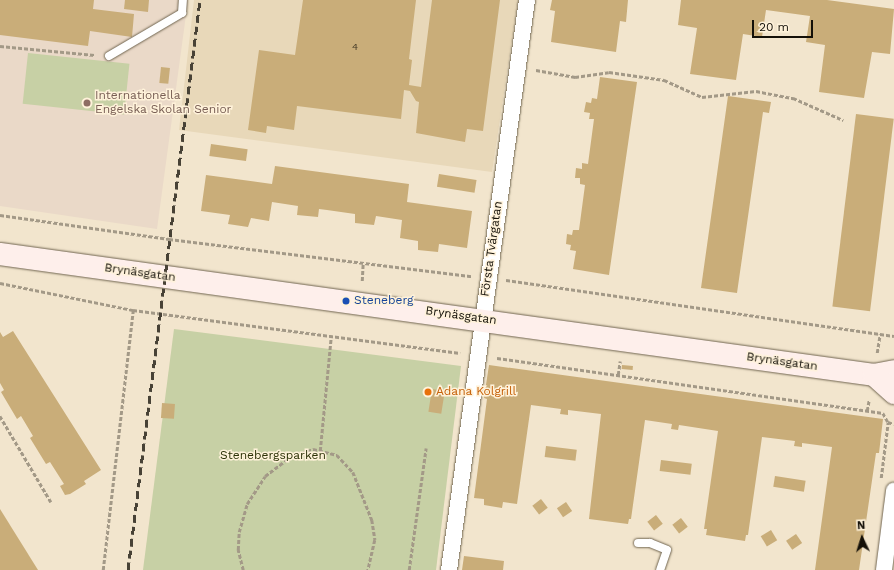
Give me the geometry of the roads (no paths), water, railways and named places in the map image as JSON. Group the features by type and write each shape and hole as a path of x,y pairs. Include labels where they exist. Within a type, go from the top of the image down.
{"street":[{"name":"Första Tvärgatan","path":"449,570 526,0"},
{"name":"Brynäsgatan","path":"0,254 884,373 894,393"},
{"path":"884,570 894,491"}],"lane":[{"path":"109,56 182,13 183,0"},
{"path":"638,543 650,543 667,550 660,570"}],"railway":[{"path":"128,570 200,0"}],"place":[{"name":"Internationella Engelska Skolan Senior","path":"87,103"},
{"name":"Steneberg","path":"346,301"},
{"name":"Adana Kolgrill","path":"428,392"}],"park label":[{"name":"Stenebergsparken","path":"273,456"}]}
